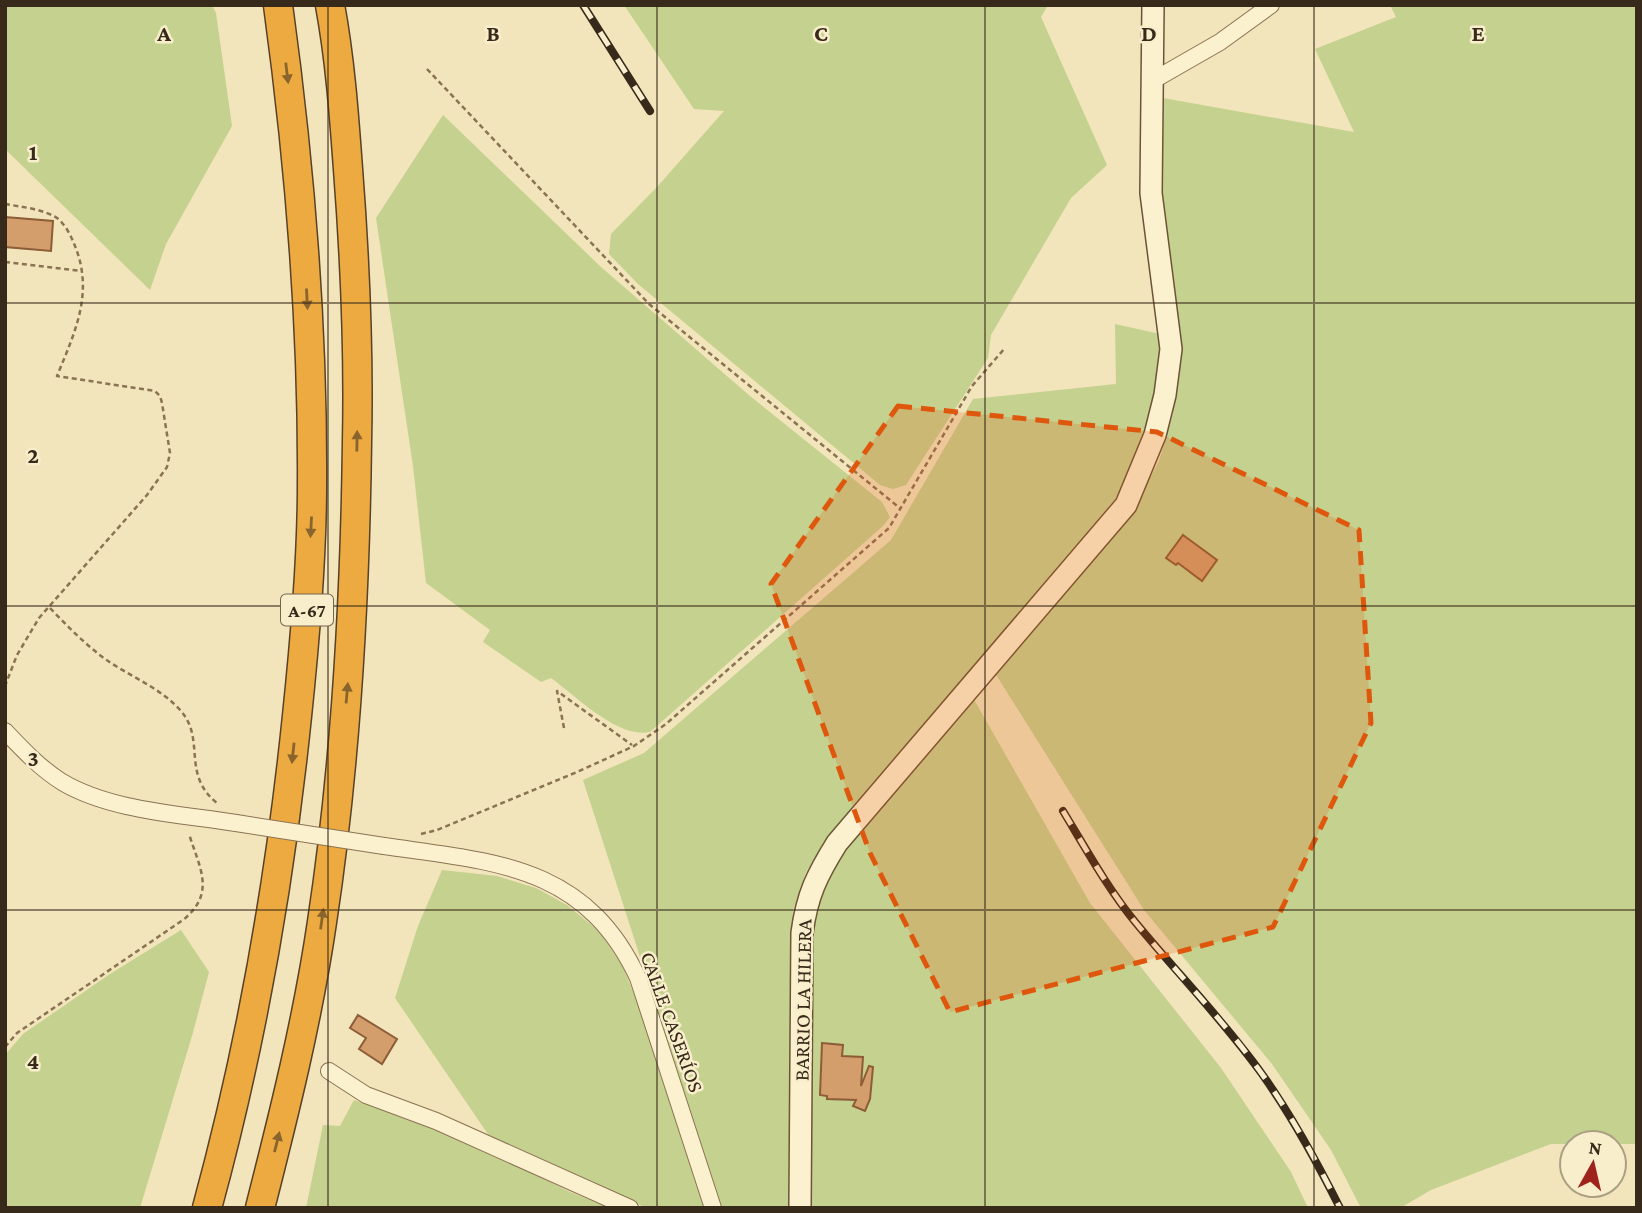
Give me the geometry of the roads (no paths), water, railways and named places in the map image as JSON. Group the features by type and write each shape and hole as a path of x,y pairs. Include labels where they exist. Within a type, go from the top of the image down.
{"highway":[{"name":"A-67","path":"208,1208 240,1074 273,897 290,780 306,634 312,489 311,368 298,162 278,5"},
{"name":"A-67","path":"260,1208 301,1033 322,923 348,684 356,505 356,279 344,121 330,5"}],"street":[{"name":"BARRIO LA HILERA","path":"800,1208 802,933 810,890 838,844 1126,505 1155,435 1165,395 1171,349 1151,193 1153,5"},
{"path":"1152,81 1220,42 1271,5"},
{"name":"CALLE CASERÍOS","path":"5,732 37,763 76,789 105,800 491,862 530,873 565,891 596,916 623,948 638,978 713,1208"},
{"path":"329,1071 366,1095 436,1121 629,1208"}],"railway":[{"path":"583,5 650,111"},
{"path":"1063,811 1126,910 1262,1074 1304,1140 1340,1208"}]}
